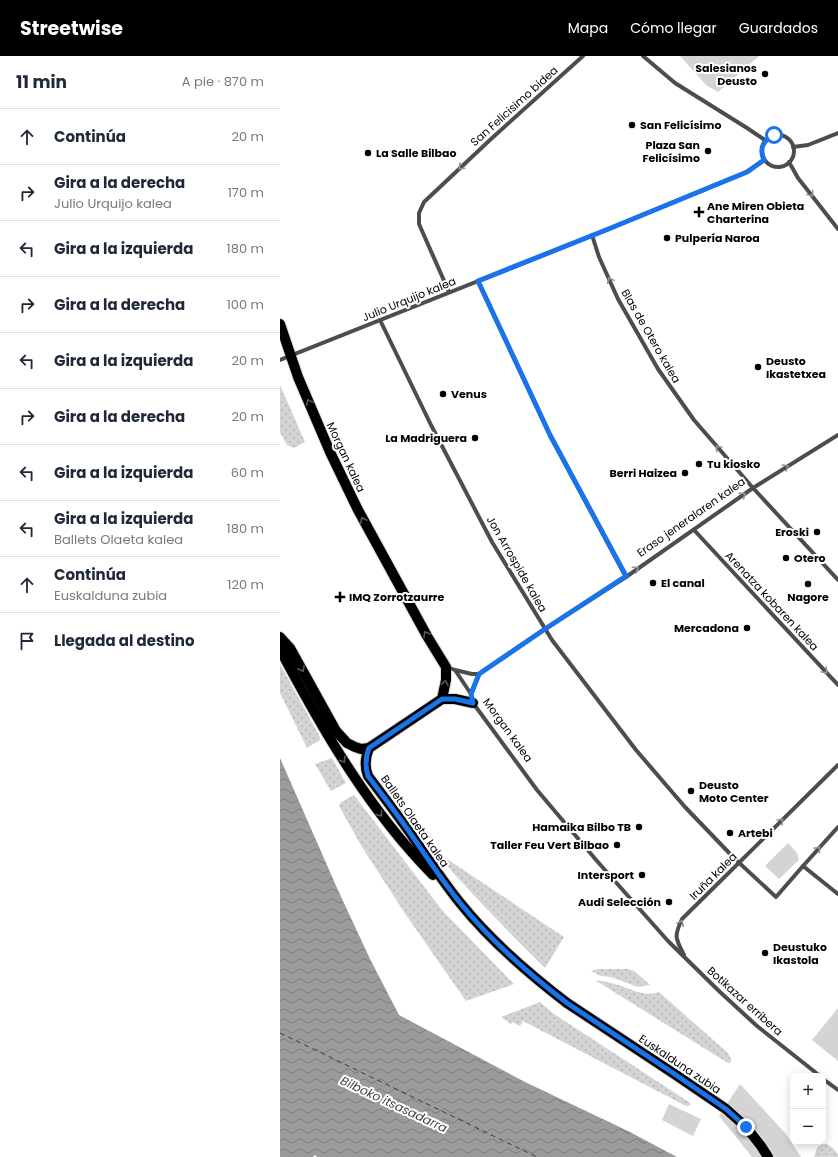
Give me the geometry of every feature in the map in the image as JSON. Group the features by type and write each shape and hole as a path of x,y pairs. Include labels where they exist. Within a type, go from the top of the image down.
{"main road":[{"name":"Morgan kalea","path":"280,324 298,378 330,452 357,508 423,630 451,669"},
{"path":"280,637 290,648 336,731 347,743 361,749 369,748 442,699 472,699"},
{"name":"Ballets Olaeta kalea","path":"280,646 308,701 331,741 368,798 389,826 419,860 448,888"},
{"path":"442,699 446,680 451,669"},
{"name":"Ballets Olaeta kalea","path":"369,748 366,760 368,776 448,888 484,929 540,981 567,1003"},
{"name":"Euskalduna zubia","path":"567,1003 726,1109 746,1127 768,1157"}],"street":[{"name":"San Felicisimo bidea","path":"449,292 419,224 419,213 424,202 496,134 583,56"},
{"path":"643,56 675,84 765,140"},
{"path":"793,147 808,145 838,133"},
{"path":"774,135 788,138 793,147 793,155 789,162 785,165 776,167 764,160 761,150 765,140 774,135"},
{"name":"Julio Urquijo kalea","path":"280,360 747,172 764,160"},
{"path":"789,162 798,178 838,230"},
{"name":"Blas de Otero kalea","path":"592,235 599,257 618,299 658,369 694,420 753,488 838,580"},
{"path":"478,281 550,435 626,576"},
{"name":"Jon Arrospide kalea","path":"380,320 431,425 492,542 552,640 636,750 685,807 776,897 803,866"},
{"name":"Eraso jeneralaren kalea","path":"479,674 694,530 753,488 838,435"},
{"name":"Arenatza kobaren kalea","path":"694,530 838,685"},
{"path":"451,669 472,674 479,674 472,699"},
{"name":"Morgan kalea","path":"451,669 537,790 597,861 662,934"},
{"name":"Iruña kalea","path":"686,959 676,938 676,933 682,919 838,765"},
{"path":"838,827 803,866 838,894"},
{"name":"Botikazar erribera","path":"662,934 720,992 758,1026 816,1073"},
{"path":"826,1080 838,1090"}],"shaded area":[{"path":"680,56 759,56 718,92 706,85"},
{"path":"280,385 305,442 294,448 287,445 280,432"},
{"path":"280,664 320,737 320,740 307,748 280,693"},
{"path":"332,758 346,783 331,791 315,764"},
{"path":"354,795 442,910 514,984 466,1001 406,915 362,847 339,806 340,803"},
{"path":"788,843 797,853 799,860 779,879 765,866"},
{"path":"441,855 564,937 545,968 504,927 439,857"},
{"path":"598,969 628,969 634,971 650,985 638,987 611,977 601,976 591,971"},
{"path":"595,980 613,983 647,994 659,992 728,1053 731,1062 728,1063"},
{"path":"540,1002 554,1014 689,1102 691,1105 686,1106 523,1021 520,1026 512,1022 511,1024 501,1017"},
{"path":"838,1008 838,1061 812,1040"},
{"path":"740,1084 786,1134 790,1140 790,1145 793,1145 801,1157 752,1157 719,1116"},
{"path":"669,1104 701,1119 693,1136 662,1120"},
{"path":"826,1144 834,1149 838,1154 838,1157 814,1157 817,1148 820,1145"}],"water":[{"name":"Bilboko itsasadarra","path":"280,758 337,888 370,959 399,1015 525,1082 628,1131 677,1157 317,1157 315,1155 313,1157 280,1157"}],"ferry route":[{"path":"280,1033 537,1157"}],"place":[{"name":"Salesianos Deusto","path":"765,74"},
{"name":"San Felicísimo","path":"632,125"},
{"name":"Plaza San Felicísimo","path":"708,151"},
{"name":"La Salle Bilbao","path":"368,153"},
{"name":"Ane Miren Obieta Charterina","path":"699,212"},
{"name":"Pulpería Naroa","path":"667,238"},
{"name":"Deusto Ikastetxea","path":"758,367"},
{"name":"Venus","path":"443,394"},
{"name":"La Madriguera","path":"475,438"},
{"name":"Tu kiosko","path":"699,464"},
{"name":"Berri Haizea","path":"685,473"},
{"name":"Eroski","path":"817,532"},
{"name":"Otero","path":"786,558"},
{"name":"El canal","path":"653,583"},
{"name":"Nagore","path":"808,584"},
{"name":"IMQ Zorrotzaurre","path":"340,597"},
{"name":"Mercadona","path":"747,628"},
{"name":"Deusto Moto Center","path":"691,791"},
{"name":"Hamaika Bilbo TB","path":"639,827"},
{"name":"Artebi","path":"730,833"},
{"name":"Taller Feu Vert Bilbao","path":"617,845"},
{"name":"Intersport","path":"642,875"},
{"name":"Audi Selección","path":"669,902"},
{"name":"Deustuko Ikastola","path":"765,953"}],"route":[{"path":"746,1127 726,1109 553,993 512,957 461,904 439,876 415,840 368,776 366,769 366,756 369,748 442,699 455,699 473,703 471,694 479,674 626,576 550,435 478,281 747,172 764,160 761,150 765,140 774,135"}]}
